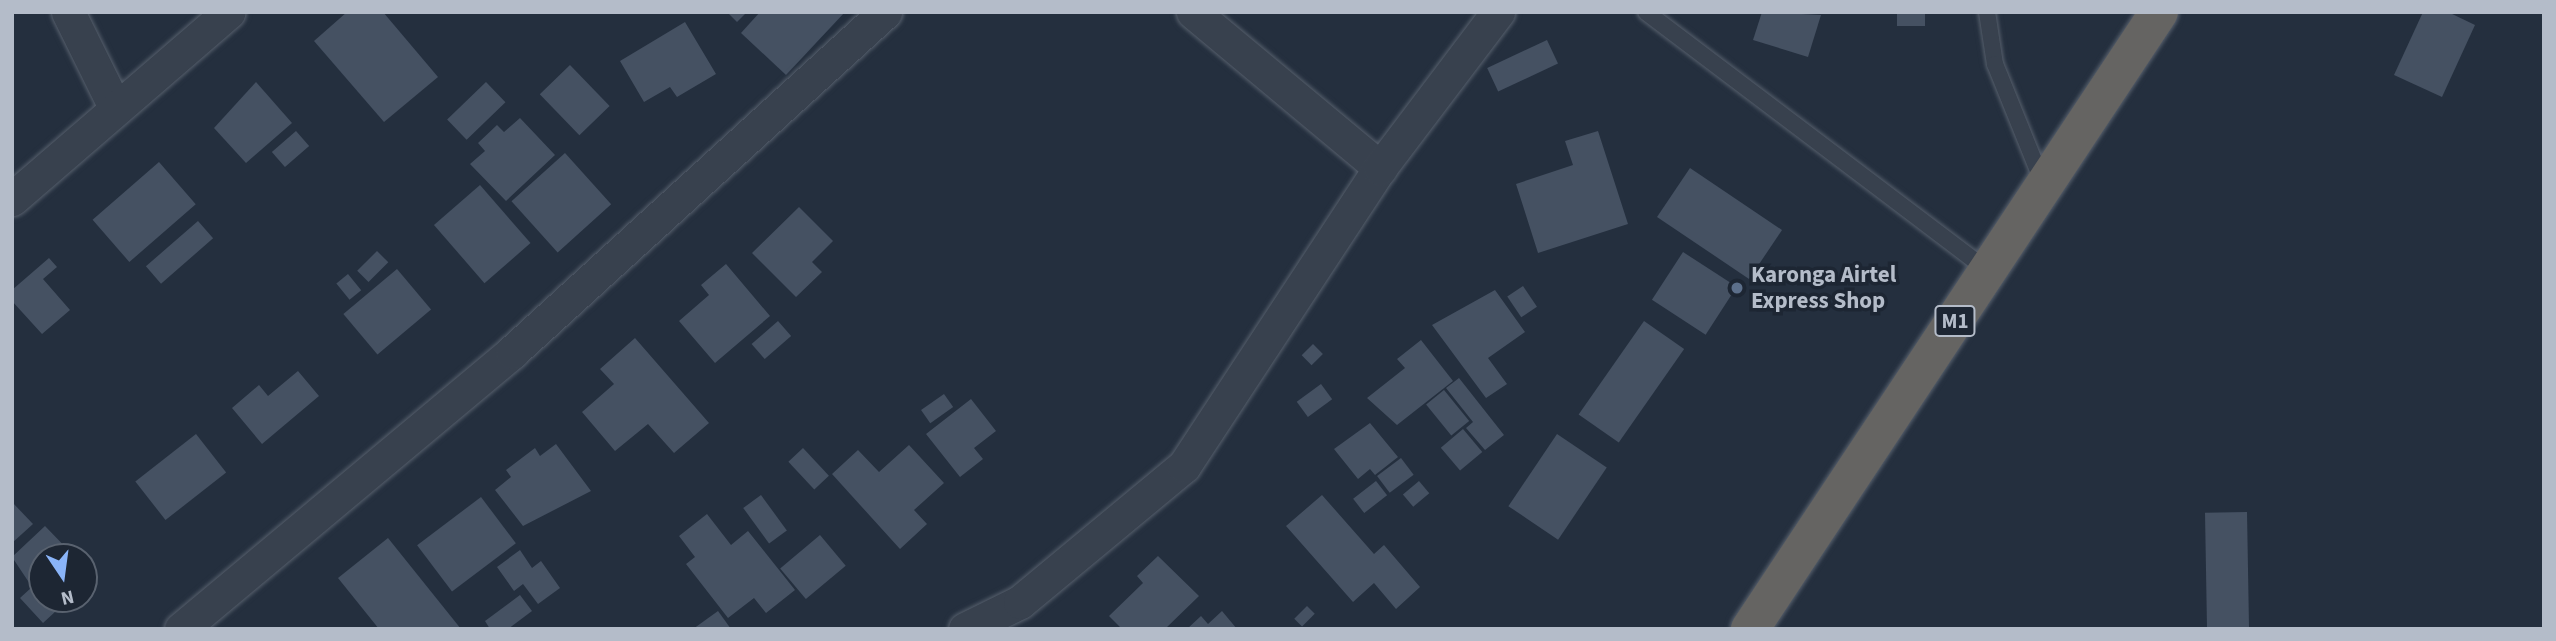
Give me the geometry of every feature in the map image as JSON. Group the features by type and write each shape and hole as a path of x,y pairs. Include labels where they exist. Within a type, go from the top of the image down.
{"highway":[{"name":"M1","path":"1750,629 2159,12"}],"street":[{"path":"68,12 115,107"},
{"path":"12,199 115,107 229,12"},
{"path":"180,629 512,352 885,12"},
{"path":"1193,12 1380,168"},
{"path":"965,629 1020,602 1184,466 1380,168 1497,12"}],"lane":[{"path":"1646,12 1988,271"},
{"path":"1987,12 1995,64 2044,185"}],"building":[{"path":"347,12 383,12 438,77 384,122 314,41"},
{"path":"727,12 747,12 737,22"},
{"path":"760,12 845,12 786,75 741,33"},
{"path":"1762,12 1821,15 1808,57 1753,40"},
{"path":"1897,12 1925,12 1925,26 1897,26"},
{"path":"2423,12 2448,12 2475,25 2442,97 2394,75"},
{"path":"685,22 716,74 677,97 670,87 644,102 620,61"},
{"path":"1547,40 1558,64 1498,91 1487,68"},
{"path":"570,65 610,106 579,135 540,94"},
{"path":"256,82 292,123 246,163 214,128"},
{"path":"486,82 505,102 467,140 447,120"},
{"path":"520,118 555,155 506,201 470,164 485,151 478,143 497,125 504,132"},
{"path":"296,131 309,146 285,167 272,152"},
{"path":"1598,131 1628,224 1538,253 1516,184 1573,165 1565,141"},
{"path":"565,153 611,204 558,252 511,201"},
{"path":"159,162 196,204 129,262 93,220"},
{"path":"1690,168 1782,230 1749,279 1657,217"},
{"path":"480,185 531,243 484,283 434,225"},
{"path":"799,207 833,241 812,262 822,272 796,297 752,253"},
{"path":"198,221 213,238 161,284 146,266"},
{"path":"377,251 388,262 369,282 357,271"},
{"path":"1683,252 1737,287 1706,335 1652,300"},
{"path":"49,258 57,267 43,279 70,310 42,334 12,301 12,290"},
{"path":"726,264 770,316 715,363 679,321 709,295 701,285"},
{"path":"397,269 431,310 377,355 343,314"},
{"path":"348,274 361,290 350,300 336,283"},
{"path":"1523,286 1537,307 1521,317 1507,297"},
{"path":"1495,290 1525,332 1488,358 1507,384 1486,398 1432,325"},
{"path":"778,321 791,336 765,359 752,344"},
{"path":"1644,321 1684,349 1619,442 1579,414"},
{"path":"635,338 709,423 674,453 648,424 615,451 582,412 614,384 600,369"},
{"path":"1421,340 1453,381 1397,425 1367,398 1405,368 1397,359"},
{"path":"1313,344 1323,354 1312,365 1302,355"},
{"path":"298,371 319,396 262,444 232,408 259,385 268,396"},
{"path":"1459,378 1504,435 1485,450 1466,428 1473,422 1446,388"},
{"path":"1321,384 1332,399 1308,417 1297,402"},
{"path":"1444,390 1469,421 1451,436 1426,404"},
{"path":"944,394 953,407 930,423 921,410"},
{"path":"971,399 996,431 974,448 983,459 960,477 926,434"},
{"path":"1370,423 1398,457 1375,475 1370,469 1358,479 1334,449"},
{"path":"1463,429 1482,452 1460,471 1441,448"},
{"path":"196,434 226,473 165,520 135,481"},
{"path":"1557,434 1607,468 1558,540 1508,506"},
{"path":"556,444 591,491 523,526 495,490 511,477 506,470 535,448 540,456"},
{"path":"909,445 944,483 914,510 927,524 900,549 832,474 858,450 879,472"},
{"path":"803,448 829,476 814,489 788,462"},
{"path":"1401,458 1414,475 1390,493 1377,476"},
{"path":"1376,481 1387,495 1364,513 1353,499"},
{"path":"1419,481 1429,493 1413,507 1403,494"},
{"path":"761,495 787,531 769,544 743,508"},
{"path":"1322,495 1374,554 1384,545 1420,587 1396,609 1374,583 1353,602 1286,526"},
{"path":"481,497 516,543 452,591 417,545"},
{"path":"12,502 33,524 12,543"},
{"path":"2247,512 2249,629 2207,629 2205,513"},
{"path":"707,514 731,545 748,531 795,590 766,613 754,598 728,618 686,564 695,557 679,536"},
{"path":"45,526 61,543 28,543 28,581 12,557"},
{"path":"820,535 846,566 806,599 780,568"},
{"path":"388,538 461,629 379,629 338,578"},
{"path":"520,550 532,568 541,561 560,588 538,604 523,584 514,591 497,567"},
{"path":"1158,556 1199,596 1165,629 1122,629 1109,616 1143,583 1137,576"},
{"path":"28,591 28,607 20,598"},
{"path":"520,595 532,611 508,629 490,629 485,621"},
{"path":"1307,606 1315,614 1302,627 1294,619"},
{"path":"718,611 731,629 693,629"},
{"path":"1222,611 1237,629 1187,629 1201,616 1208,624"},
{"path":"34,613 54,613 43,623"}],"place":[{"name":"Karonga Airtel Express Shop","path":"1737,288"}]}
